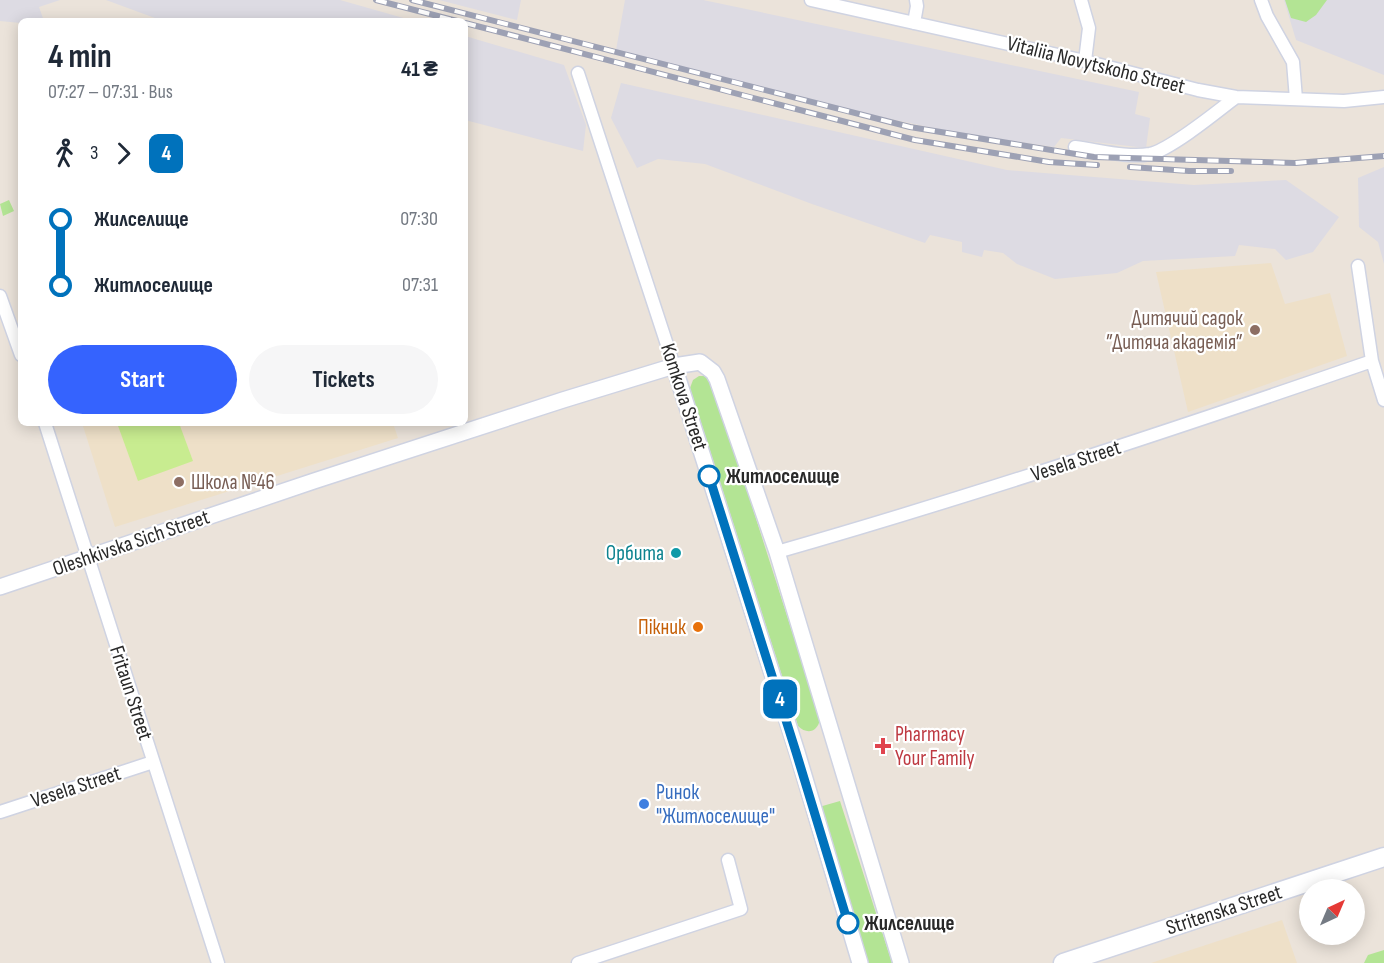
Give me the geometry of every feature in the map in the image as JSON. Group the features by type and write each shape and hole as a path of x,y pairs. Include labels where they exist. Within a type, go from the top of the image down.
{"main road":[{"name":"Stritenska Street","path":"1063,963 1384,857"}],"street":[{"name":"Vitaliia Novytskoho Street","path":"811,0 1084,61 1236,98 1344,100 1384,97"},
{"path":"914,23 916,0"},
{"path":"1081,0 1089,28 1084,61"},
{"path":"1262,0 1267,16 1293,62 1296,99"},
{"name":"Komkova Street","path":"578,73 674,366 860,963"},
{"path":"1076,147 1150,154 1161,150 1236,98"},
{"path":"1358,266 1372,361 1384,400"},
{"path":"0,296 18,347"},
{"name":"Vesela Street","path":"777,552 907,515 1103,452 1372,361"},
{"name":"Komkova Street","path":"700,362 713,372 717,379 777,552 901,963"},
{"name":"Oleshkivska Sich Street","path":"0,587 563,400 674,366 700,362"},
{"name":"Fritaun Street","path":"46,426 218,963"},
{"name":"Vesela Street","path":"0,812 153,762"},
{"path":"578,963 741,909 728,860"}],"shaded area":[{"path":"0,0 60,0 39,7 43,18 18,18 18,23 0,21"},
{"path":"106,0 340,0 403,18 155,18"},
{"path":"439,0 521,0 517,20"},
{"path":"625,0 703,0 1139,92 1135,114 1150,118 1146,148 1061,138 1054,147 957,133 876,116 616,50"},
{"path":"1284,0 1384,0 1384,75 1296,40"},
{"path":"468,37 564,65 586,125 583,151 468,121"},
{"path":"621,83 1007,170 1194,185 1286,180 1339,217 1313,252 1286,260 1275,249 1239,245 1235,256 1143,261 1117,273 1055,279 1017,264 1003,253 984,250 982,257 962,252 962,242 930,235 925,243 705,164 658,159 637,168 611,118"},
{"path":"1384,167 1384,264 1378,242 1359,227 1358,178"},
{"name":"Дитячий садок ”Дитяча академія”","path":"1271,263 1285,304 1330,293 1347,356 1188,412 1156,272"},
{"name":"Школа №46","path":"83,426 394,426 398,438 115,527"},
{"path":"1282,920 1297,963 1151,963"}],"green space":[{"path":"1285,0 1327,0 1316,15 1306,22 1291,18"},
{"path":"9,200 14,211 3,216 0,204"},
{"path":"699,376 706,376 712,381 820,719 817,727 812,731 805,731 798,726 690,388 693,380"},
{"path":"118,426 180,426 193,461 138,481"},
{"path":"840,801 892,963 868,963 819,807"},
{"path":"1384,950 1384,963 1364,963 1368,955"}],"railway":[{"path":"376,0 445,18"},
{"path":"412,0 910,127 1094,157 1295,163 1384,156"},
{"path":"468,24 915,140 1049,162 1097,165"},
{"path":"1130,167 1231,171"}],"bus line":[{"name":"4","path":"709,476 848,923"}],"place":[{"name":"Дитячий садок ”Дитяча академія”","path":"1255,330"},
{"name":"Житлоселище","path":"709,476"},
{"name":"Школа №46","path":"179,482"},
{"name":"Орбита","path":"676,553"},
{"name":"Пікник","path":"698,627"},
{"name":"Pharmacy Your Family","path":"883,746"},
{"name":"Ринок \"Житлоселище\"","path":"644,804"},
{"name":"Жилселище","path":"848,923"}]}
